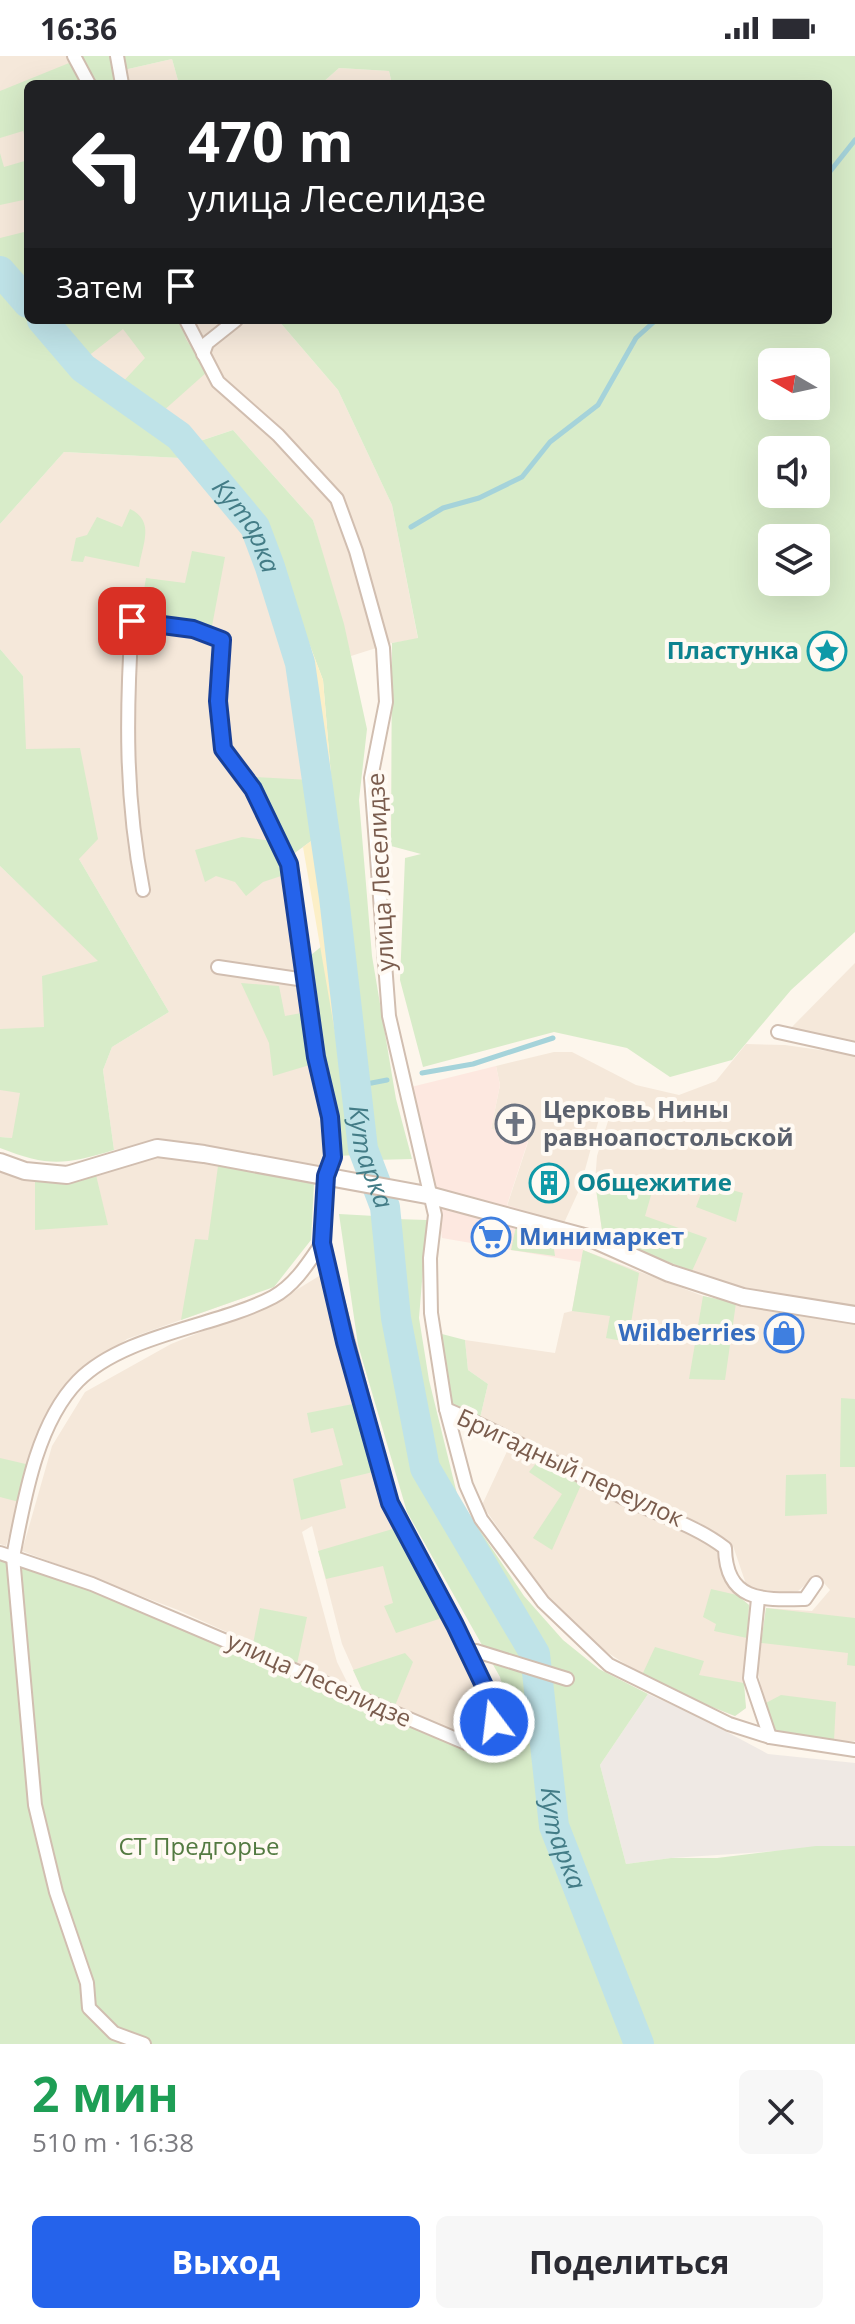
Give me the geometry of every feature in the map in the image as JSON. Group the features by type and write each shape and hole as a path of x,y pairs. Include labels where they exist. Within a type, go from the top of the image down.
{"street":[{"path":"74,56 87,80"},
{"path":"117,56 121,80"},
{"name":"улица Леселидзе","path":"188,324 218,382 278,435 337,499 356,551 383,648 386,702 371,778 389,1016 425,1194 435,1215 430,1258 431,1313 446,1409"},
{"path":"203,354 207,343 231,324"},
{"name":"улица Леселидзе","path":"6,1555 92,1584 200,1628 468,1744 480,1743 490,1735 494,1722 490,1698 444,1601 390,1503 322,1243 326,1176 333,1157 330,1117 316,1057 289,864 253,789 223,749 218,701 222,640 193,629 132,621 126,772 131,830 143,890"},
{"path":"218,967 305,980"},
{"path":"778,1032 855,1049"},
{"path":"0,1162 25,1171 67,1175 157,1148 326,1176 425,1194 595,1240 669,1273 743,1297 855,1315"},
{"path":"144,2044 114,2033 89,2008 87,1983 56,1892 35,1805 14,1583 6,1555 45,1436 78,1380 122,1353 275,1296 300,1275 322,1243"},
{"name":"Бригадный переулок","path":"446,1409 488,1427 618,1496 700,1529 725,1548 728,1572 735,1584 744,1594 758,1599"},
{"name":"Бригадный переулок","path":"446,1409 466,1485 481,1519 543,1602 609,1665 729,1724 770,1737 855,1750"},
{"path":"770,1737 750,1678 758,1599 805,1599 816,1583"},
{"path":"476,1651 567,1679"}],"shaded area":[{"path":"0,56 81,56 93,80 24,80 24,277 0,246"},
{"path":"172,59 178,80 116,80 115,72"},
{"path":"339,68 389,71 391,80 326,80"},
{"path":"62,324 281,324 338,390 392,505 418,639 392,643 351,656 313,520 233,430 200,441 97,371"},
{"path":"64,452 180,458 246,529 294,664 318,836 284,861 319,1113 323,1152 319,1166 157,1141 114,1150 103,1070 112,1047 169,1012 79,859 25,749 23,676 0,649 0,524"},
{"path":"0,866 99,961 46,1141 0,1137"},
{"path":"855,963 855,1043 789,1030"},
{"path":"746,1044 785,1045 855,1055 855,1312 732,1287 603,1237 595,1182 597,1156 615,1099 605,1097 580,1188 564,1223 507,1206 528,1142 491,1129 500,1085 496,1066 554,1052 572,1052 636,1085 679,1095 716,1081"},
{"path":"496,1066 500,1085 491,1129 528,1141 507,1205 586,1231 581,1262 442,1238 434,1178 411,1087"},
{"path":"155,1156 236,1168 246,1297 127,1339 75,1377 38,1437 6,1546 0,1544 0,1166 73,1179"},
{"path":"583,1250 703,1296 774,1312 855,1323 855,1741 834,1741 764,1704 758,1671 766,1608 812,1611 830,1590 817,1575 798,1591 765,1595 747,1587 733,1546 700,1523 635,1500 592,1471 480,1418 488,1384 468,1370 465,1340 555,1353 564,1313 572,1311"},
{"path":"324,1273 388,1512 472,1670 482,1700 484,1717 479,1733 467,1737 365,1696 342,1644 312,1526 302,1532 337,1662 350,1688 178,1610 22,1551 52,1446 85,1392 171,1344 280,1300"},
{"path":"510,1445 590,1490 680,1526 724,1549 726,1576 737,1595 749,1605 743,1689 746,1708 735,1716 659,1686 596,1645 543,1591 482,1505"},
{"path":"648,1694 768,1754 855,1763 855,1846 671,1858 626,1864 600,1765"}],"green space":[{"path":"81,56 855,56 855,932 791,990 732,1060 670,1077 627,1048 554,1032 423,1067 400,980 405,858 421,854 391,846 392,643 418,638 392,505 338,390 281,324 832,324 832,80 391,80 389,71 339,68 326,80 178,80 172,59 115,72 116,80 93,80"},
{"path":"74,61 83,80 27,80"},
{"path":"24,81 24,135 23,131 0,138 0,91"},
{"path":"0,153 4,167 24,161 24,200 0,205"},
{"path":"24,232 24,324 180,324 186,339 207,372 162,412 120,385 145,358 123,329 87,357 97,371 98,391 177,446 180,458 64,452 0,524 0,238"},
{"path":"233,430 313,520 344,624 367,729 359,800 372,956 396,1099 412,1159 374,1160 334,811 323,680 259,511 200,441"},
{"path":"130,509 138,514 145,526 139,567 85,556 83,562 71,561 76,538 87,535 97,517 122,527"},
{"path":"192,551 225,557 212,626 139,618 146,578 185,583"},
{"path":"0,649 23,676 26,749 80,748 98,839 79,859 169,1012 112,1047 103,1070 114,1150 69,1161 44,1161 0,1148 0,1137 12,1138 20,1093 0,1090 0,1029 44,1027 42,976 98,961 0,866"},
{"path":"255,777 310,780 318,836 293,854"},
{"path":"242,837 272,841 287,874 263,882 246,896 235,882 216,876 205,882 195,850"},
{"path":"322,946 356,1155 338,1156 311,955"},
{"path":"241,983 279,986 285,1016 307,1012 313,1064 273,1076 269,1043"},
{"path":"218,1166 314,1183 311,1240 274,1287 181,1320 195,1239 208,1240"},
{"path":"35,1175 73,1179 96,1175 108,1225 35,1230"},
{"path":"595,1182 654,1185 645,1216 707,1238 692,1271 603,1237"},
{"path":"705,1183 743,1193 736,1222 696,1207"},
{"name":"СТ Предгорье","path":"339,1214 375,1216 377,1264 408,1447 430,1494 519,1649 549,1824 627,2044 0,2044 0,1561 179,1624 470,1752 491,1752 514,1731 500,1677 407,1512 358,1345"},
{"path":"395,1219 427,1220 419,1318 429,1380 458,1498 524,1596 563,1640 599,1669 648,1694 600,1765 626,1864 671,1858 717,1858 816,1846 855,1846 855,2044 650,2044 565,1826 550,1659 430,1469 405,1321"},
{"path":"516,1226 552,1235 555,1256 511,1250"},
{"path":"583,1250 639,1273 628,1342 606,1338 610,1316 572,1311"},
{"path":"703,1296 736,1303 725,1380 689,1379"},
{"path":"438,1333 465,1340 468,1370 488,1384 480,1418 449,1405"},
{"path":"841,1398 855,1399 855,1467 840,1467"},
{"path":"358,1403 377,1471 340,1480 346,1508 301,1520 293,1479 343,1465 333,1428 311,1433 307,1413"},
{"path":"0,1458 30,1465 19,1502 0,1497"},
{"path":"538,1461 581,1485 552,1550 533,1538 562,1494 529,1472"},
{"path":"826,1474 827,1514 785,1516 786,1475"},
{"path":"396,1528 445,1617 396,1633 384,1606 393,1603 383,1566 326,1579 318,1551"},
{"path":"711,1589 737,1595 749,1605 747,1638 714,1631 716,1624 703,1617"},
{"path":"260,1608 307,1617 297,1664 253,1644"},
{"path":"766,1608 855,1618 855,1666 847,1665 848,1653 761,1643"},
{"path":"655,1647 704,1661 699,1675 744,1683 746,1708 735,1716 659,1686 642,1675"},
{"path":"405,1653 413,1662 394,1708 365,1696 353,1670"},
{"path":"781,1695 836,1702 834,1741 773,1733 764,1704"}],"sand":[{"path":"97,371 200,441 259,511 323,680 370,1141 395,1219 405,1321 430,1469 550,1659 565,1826 650,2044 627,2044 549,1824 519,1649 430,1494 408,1447 377,1264 375,1216 356,1155 303,847 318,836 294,664 246,529 180,458 177,446 98,391"}],"waterway":[{"path":"832,169 855,140"},
{"name":"Кутарка","path":"0,271 24,298"},
{"name":"Кутарка","path":"45,324 83,368 179,436 255,527 270,567 300,663 334,897 363,1149 385,1207 396,1318 425,1468 535,1654 554,1826 639,2044"},
{"path":"411,527 443,508 479,498 522,477 550,442 598,405 636,338 652,324"},
{"path":"422,1073 473,1064 553,1038"},
{"path":"356,1086 387,1080"}],"place":[{"name":"Пластунка","path":"827,651"},
{"name":"Церковь Нины равноапостольской","path":"515,1124"},
{"name":"Общежитие","path":"549,1183"},
{"name":"Минимаркет","path":"491,1237"},
{"name":"Wildberries","path":"784,1333"}],"route":[{"path":"132,621 193,629 222,640 218,701 223,749 253,789 289,864 316,1057 330,1117 333,1157 326,1176 322,1243 345,1342 390,1503 444,1601 490,1698 494,1722"}]}
